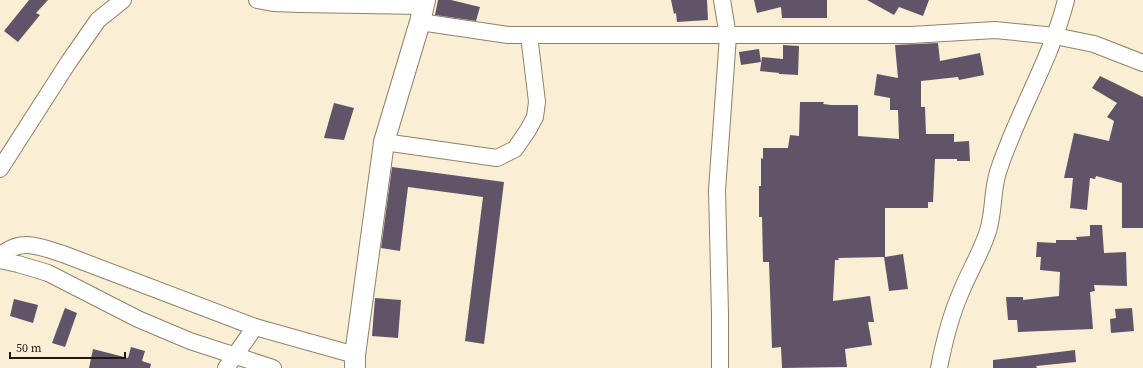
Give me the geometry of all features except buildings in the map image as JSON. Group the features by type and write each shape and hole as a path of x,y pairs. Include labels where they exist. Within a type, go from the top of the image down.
{"street":[{"path":"0,169 68,63 98,20 123,0"},
{"path":"257,0 273,3 423,10 508,35 911,35 995,30 1055,36 1094,44 1143,63"},
{"path":"720,368 717,190 728,36 722,0"},
{"path":"939,368 948,326 961,292 988,231 998,173 1055,36 1066,0"},
{"path":"0,256 8,249 31,244 63,254 255,327 355,361 384,142 423,10"},
{"path":"384,142 497,158 515,149 535,117 537,102 528,35"},
{"path":"0,260 48,273 138,319 190,341 230,362 273,368"},
{"path":"230,362 255,327"}]}
